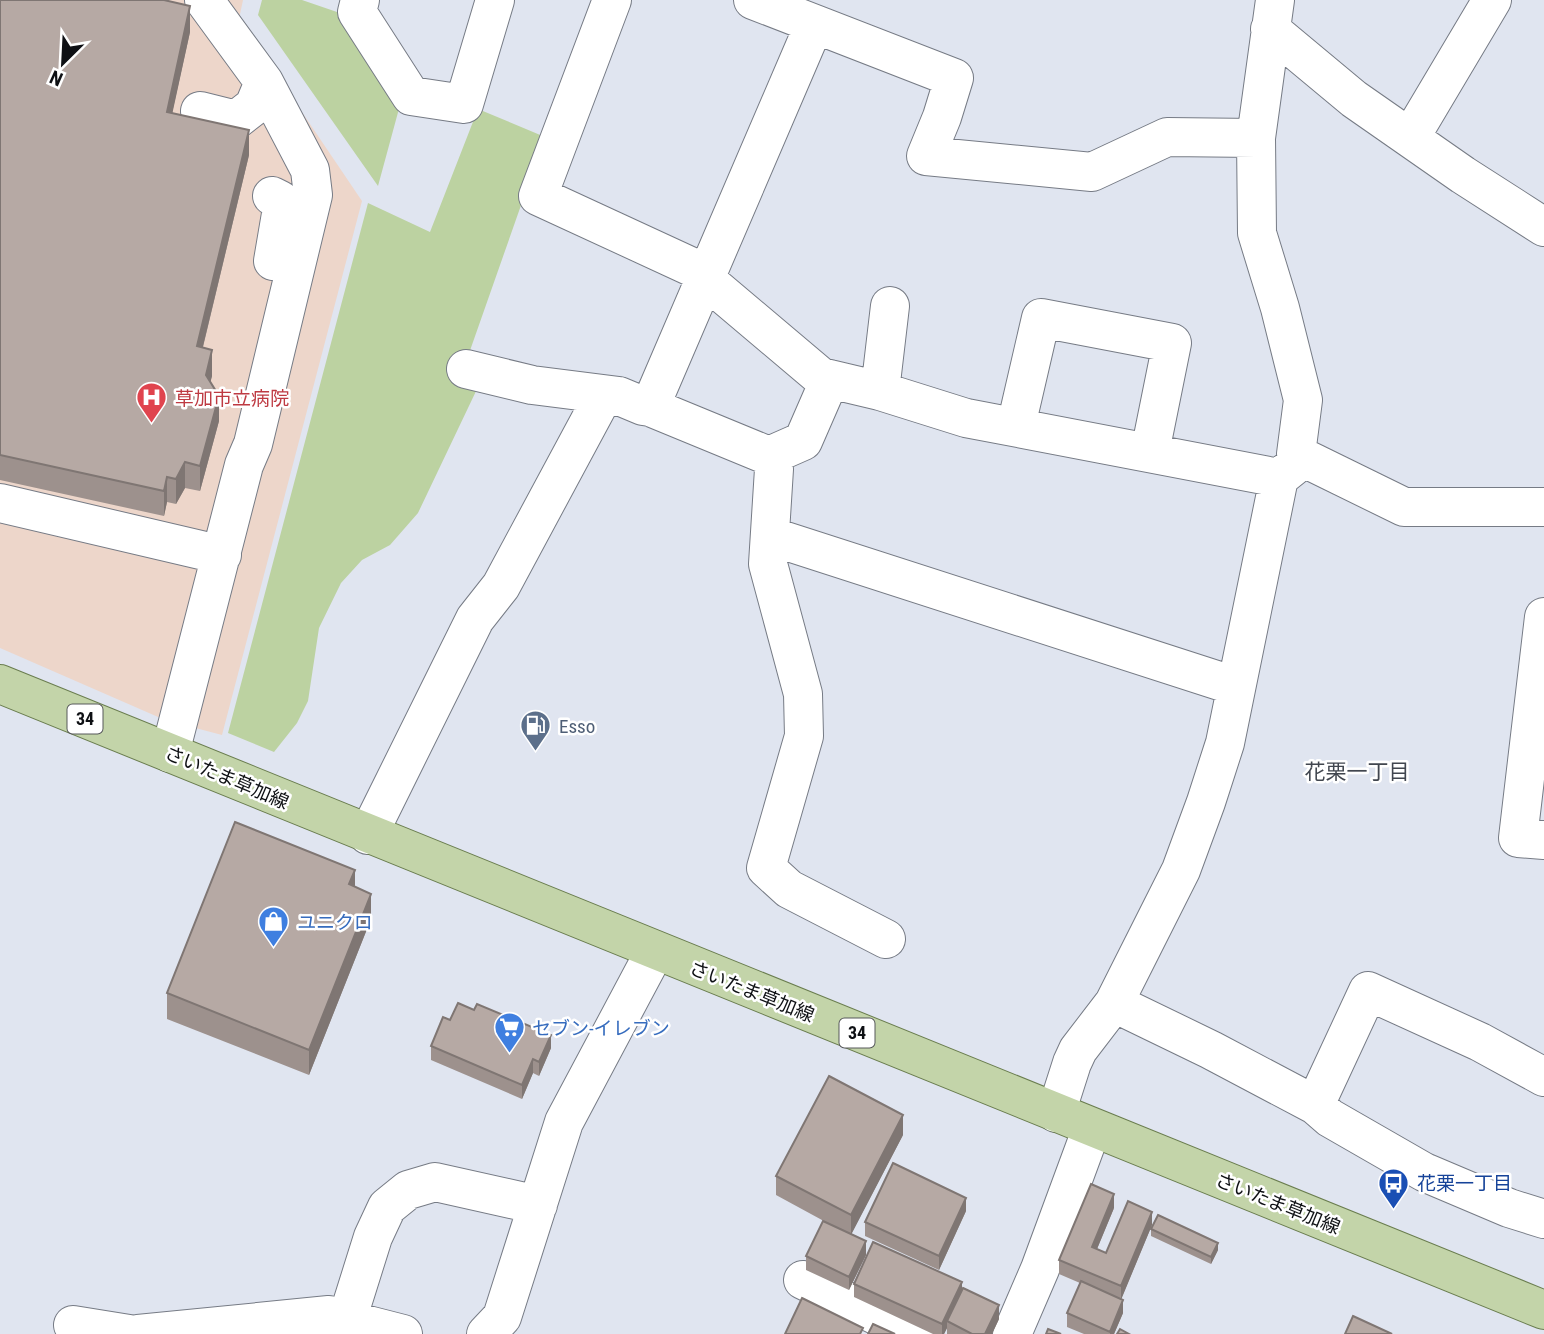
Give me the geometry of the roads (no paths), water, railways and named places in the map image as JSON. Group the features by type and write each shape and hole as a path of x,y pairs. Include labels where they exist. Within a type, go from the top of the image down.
{"main road":[{"name":"さいたま草加線","path":"0,684 1544,1310"}],"street":[{"path":"170,753 244,466 254,444 313,195 310,170 264,82 204,0"},
{"path":"360,0 357,12 411,96 464,104 495,0"},
{"path":"612,0 538,197 706,277 821,377 880,391 966,418 1150,452 1291,468 1404,507 1544,507"},
{"path":"753,0 954,78 943,117 926,156 1092,172 1167,137 1256,138"},
{"path":"1410,138 1492,0"},
{"path":"1273,14 1354,99 1462,175 1544,227"},
{"path":"1056,1113 1078,1050 1114,1003 1185,859 1206,802 1225,743 1235,687 1296,454 1303,400 1257,233 1256,138 1273,14"},
{"path":"635,401 706,277 814,25"},
{"path":"200,111 236,120 254,106 264,82"},
{"path":"244,466 232,435 278,238 282,208 280,200 272,196"},
{"path":"880,391 890,306"},
{"path":"1016,426 1041,318 1172,343 1150,452"},
{"path":"466,369 532,386 635,401 769,456 803,441 830,379"},
{"path":"368,835 475,619 501,586 602,398 635,401"},
{"path":"769,456 774,469 768,564 803,694 804,736 765,868 789,889 886,939"},
{"path":"0,503 222,555"},
{"path":"770,536 1235,687"},
{"path":"1544,617 1518,838 1544,839"},
{"path":"486,1334 502,1317 564,1122 655,951"},
{"path":"1315,1105 1368,991 1480,1042 1544,1077"},
{"path":"1114,1003 1315,1105 1330,1118 1424,1172 1509,1208 1544,1219"},
{"path":"1012,1334 1040,1269 1092,1128"},
{"path":"347,1320 373,1237 387,1208 408,1190 435,1182 538,1205"},
{"path":"803,1280 915,1334"},
{"path":"138,1334 329,1315 403,1334"},
{"path":"74,1325 129,1334"}],"place":[{"name":"草加市立病院","path":"152,425"},
{"name":"Esso","path":"536,753"},
{"name":"ユニクロ","path":"274,949"},
{"name":"セブン-イレブン","path":"509,1055"},
{"name":"花栗一丁目","path":"1394,1210"}],"district":[{"name":"花栗一丁目","path":"1357,772"}]}
